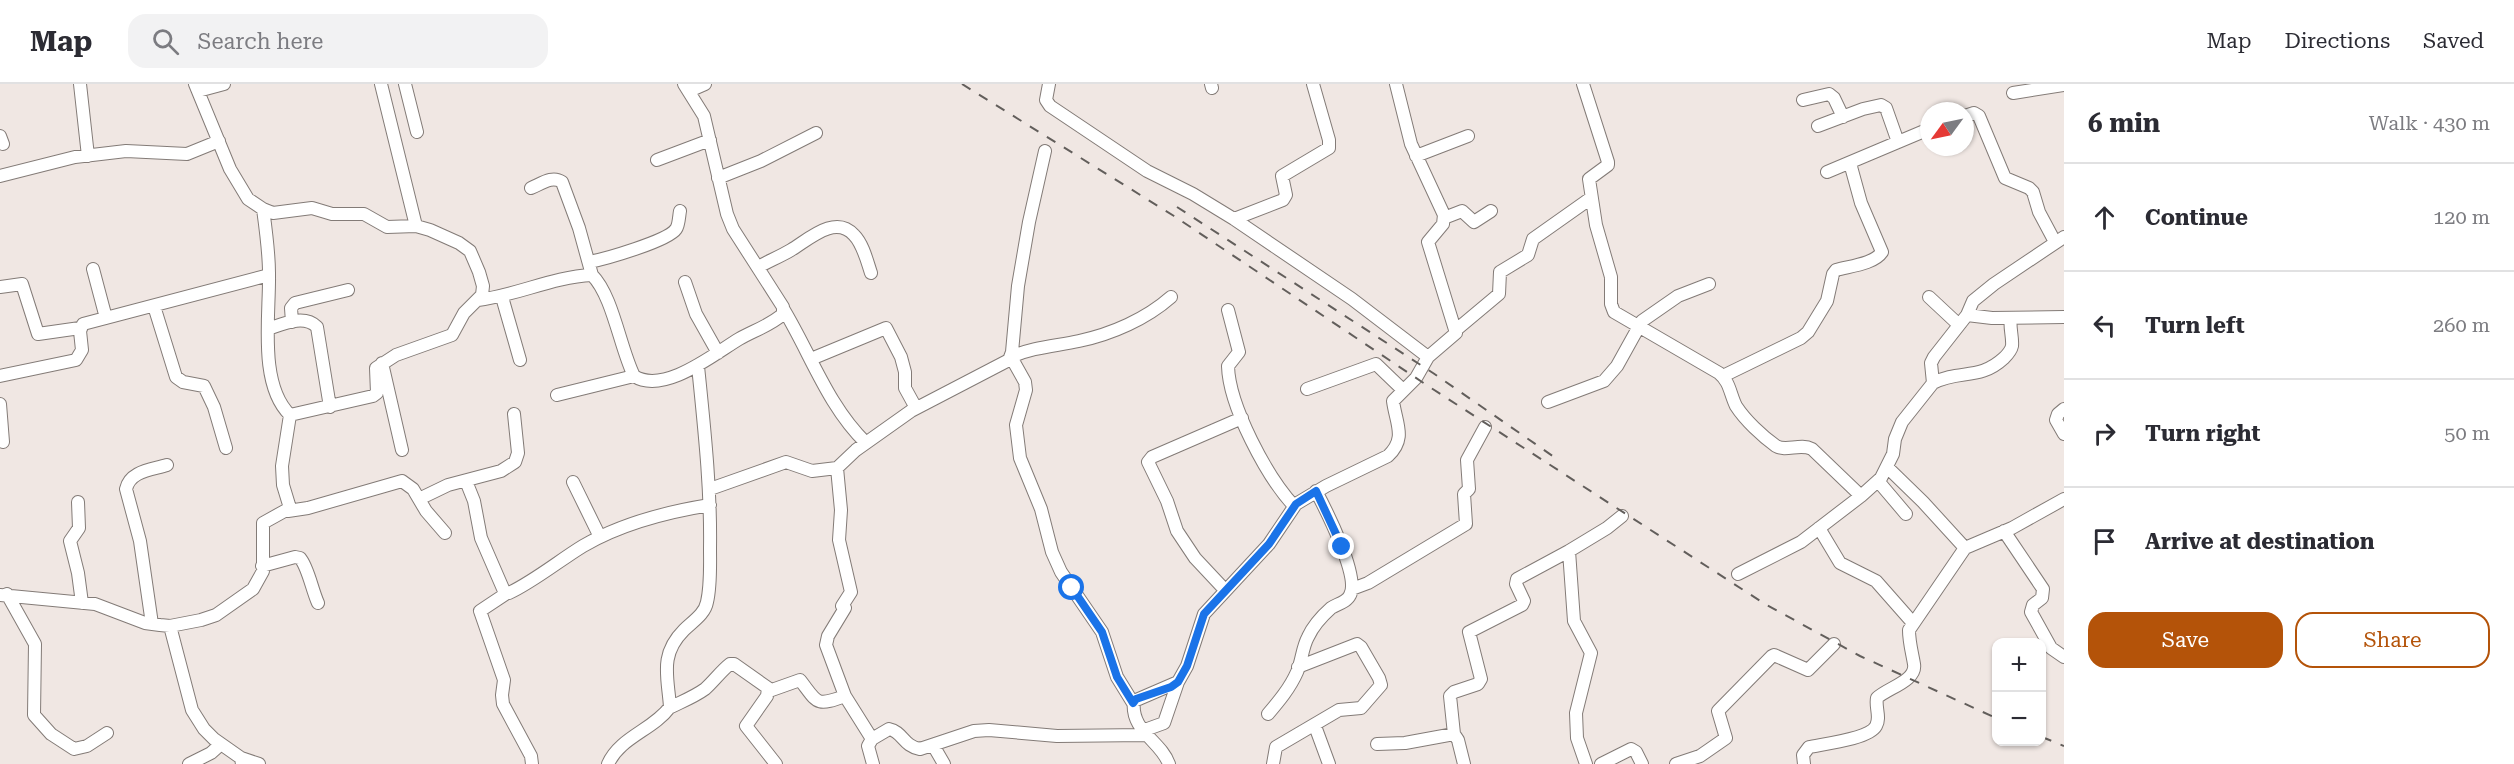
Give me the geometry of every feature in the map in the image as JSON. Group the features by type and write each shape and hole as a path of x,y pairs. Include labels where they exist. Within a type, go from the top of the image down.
{"street":[{"path":"80,84 88,156"},
{"path":"224,84 197,88 230,169 248,199 273,213 312,208 332,214 364,214 387,227 416,226 459,243 470,251 475,259 483,286 482,295 468,309 452,335 382,363 375,371 377,393 374,396 330,407 297,412 290,416"},
{"path":"381,84 416,226"},
{"path":"405,84 417,132"},
{"path":"705,84 687,88 704,116 718,178 734,229 784,310 811,359 825,391 855,433 866,443"},
{"path":"1049,84 1046,100 1050,106 1147,171 1193,194 1234,219 1352,299 1428,357"},
{"path":"1234,219 1283,200 1286,195 1282,176 1329,148 1329,140 1313,84"},
{"path":"1396,84 1411,144 1444,218 1443,224 1428,242 1456,330"},
{"path":"1583,84 1608,162 1589,179 1596,225 1611,277 1611,308 1617,315 1723,376 1737,408 1774,445 1779,448 1802,445 1812,449 1861,496"},
{"path":"2013,93 2064,85"},
{"path":"1803,100 1829,94 1834,98 1843,117"},
{"path":"1818,126 1872,106 1884,106 1898,142"},
{"path":"1933,383 1931,363 1978,297 2060,240 2038,212 2033,192 2005,178 1979,116 1974,113"},
{"path":"718,178 761,161 816,132"},
{"path":"1827,172 1920,133"},
{"path":"1416,156 1468,136"},
{"path":"657,160 710,140"},
{"path":"0,176 88,156 136,150 187,154 219,141"},
{"path":"1045,151 1018,286 1011,357 1025,382 1026,390 1016,425 1020,459 1041,509 1052,552 1066,580 1102,632 1117,677 1133,703 1143,733 1160,747 1169,764"},
{"path":"1723,376 1801,338 1825,307 1836,270 1875,259 1882,252 1861,203 1850,163"},
{"path":"531,188 551,179 559,179 562,182 592,275 603,292 634,376"},
{"path":"1288,499 1316,491 1377,462 1396,448 1400,437 1393,401 1416,378 1428,357 1453,338 1456,330 1499,294 1500,272 1528,255 1533,239 1591,198"},
{"path":"263,209 269,275 268,328 273,385 283,409 290,416"},
{"path":"589,262 629,252 672,232 678,226 680,211"},
{"path":"1444,218 1462,211 1474,222 1491,211"},
{"path":"758,267 791,250 819,231 844,228 853,233 861,246 871,273"},
{"path":"93,268 106,318"},
{"path":"1,285 22,284 38,334 80,328 83,324 269,275"},
{"path":"478,300 501,297 554,280 592,275"},
{"path":"685,282 696,314 718,353"},
{"path":"1548,402 1604,381 1617,366 1637,326 1663,304 1709,284"},
{"path":"292,322 291,308 295,303 348,290"},
{"path":"501,297 520,360"},
{"path":"710,489 786,462 812,471 837,468 866,443 915,408 1011,357 1025,351 1109,333 1162,305 1171,297"},
{"path":"1929,297 1959,325"},
{"path":"154,306 176,377 183,382 204,386 214,407 226,448"},
{"path":"557,395 634,376 648,381 658,380 698,366 779,317 784,310"},
{"path":"1228,310 1239,352 1230,363 1228,371 1242,418 1264,463 1288,499"},
{"path":"1967,315 1992,318 2064,317"},
{"path":"1738,574 1770,560 1819,528 1878,481 1887,467 1902,422 1933,383 1947,376 1980,373 1991,368 2009,352 2012,347 2011,318"},
{"path":"268,328 292,322 309,321 317,327 330,407"},
{"path":"0,376 76,360 82,350 80,328"},
{"path":"811,359 886,328 901,357 905,372 905,388 915,408"},
{"path":"382,363 402,450"},
{"path":"1307,389 1376,364 1403,390"},
{"path":"669,708 665,672 667,660 677,638 704,610 707,603 710,489 698,366"},
{"path":"0,404 3,442"},
{"path":"2064,409 2058,414 2056,420 2064,434"},
{"path":"419,499 448,485 501,471 518,458 514,414"},
{"path":"288,511 290,504 283,485 282,466 290,416"},
{"path":"1221,586 1195,558 1177,531 1167,501 1148,462 1152,457 1242,418"},
{"path":"1352,590 1368,583 1466,524 1464,494 1469,489 1467,460 1485,427"},
{"path":"152,624 144,560 126,486 138,473 167,465"},
{"path":"1887,467 1965,548"},
{"path":"837,468 841,510 839,540 850,592 828,636 826,645 844,696 872,739"},
{"path":"4,595 95,604 152,624 170,626 216,615 253,589 262,571 263,524 269,518 402,481 413,489 431,518 445,533"},
{"path":"466,481 474,501 484,545 507,593"},
{"path":"1878,481 1906,514"},
{"path":"573,482 600,537"},
{"path":"1268,714 1287,691 1298,667 1304,644 1314,626 1334,607 1348,598 1352,590 1340,538 1316,491"},
{"path":"873,764 868,746 872,739 889,729 898,732 905,743 912,748 926,749 974,731 1072,736 1143,733 1164,723 1178,682 1187,666 1204,614 1221,586 1269,544 1288,499"},
{"path":"1804,764 1803,755 1809,747 1863,735 1873,730 1878,718 1877,698 1913,674 1915,666 1909,641 1909,630 1965,548 2004,531 2064,499"},
{"path":"78,502 79,528 70,541 82,603"},
{"path":"532,764 531,756 503,704 504,680 480,611 600,537 652,517 710,505"},
{"path":"1454,734 1456,731 1450,696 1454,692 1478,684 1481,679 1469,632 1524,603 1516,584 1517,579 1569,551 1622,516"},
{"path":"1819,528 1840,563 1876,581 1913,623"},
{"path":"2004,531 2043,589 2042,598 2033,605 2031,612 2051,648 2064,657"},
{"path":"1569,551 1574,621 1591,653 1576,713 1577,738 1586,764"},
{"path":"262,566 295,557 300,558 306,566 308,580 318,603"},
{"path":"4,595 35,644 34,709 36,720 51,734 74,749 87,746 107,733"},
{"path":"170,626 192,710 204,729 241,761 258,764"},
{"path":"1273,764 1276,747 1339,710 1360,708 1380,689 1382,682 1357,644 1298,667"},
{"path":"1676,764 1702,760 1726,738 1718,711 1772,656 1808,670 1834,645"},
{"path":"608,764 617,748 654,723 669,708 706,687 730,664 767,688 800,680 817,701 824,704 844,696"},
{"path":"1133,703 1136,699 1171,687 1178,682"},
{"path":"767,688 746,726 776,764"},
{"path":"1315,726 1329,764"},
{"path":"1377,744 1405,743 1454,734"},
{"path":"1454,734 1458,740 1464,764"},
{"path":"189,764 211,753 221,744"},
{"path":"933,745 944,764"},
{"path":"1601,764 1631,749 1636,752 1642,764"}],"railway":[{"path":"962,84 1174,216 1425,384 1765,604 1860,656 1992,716"},
{"path":"1177,207 1433,373 1557,459"},
{"path":"2046,739 2064,746"}],"route":[{"path":"1072,588 1102,632 1117,677 1133,703 1136,699 1171,687 1178,682 1187,666 1204,614 1269,544 1289,513 1304,498 1316,491 1340,538 1342,547"}]}
